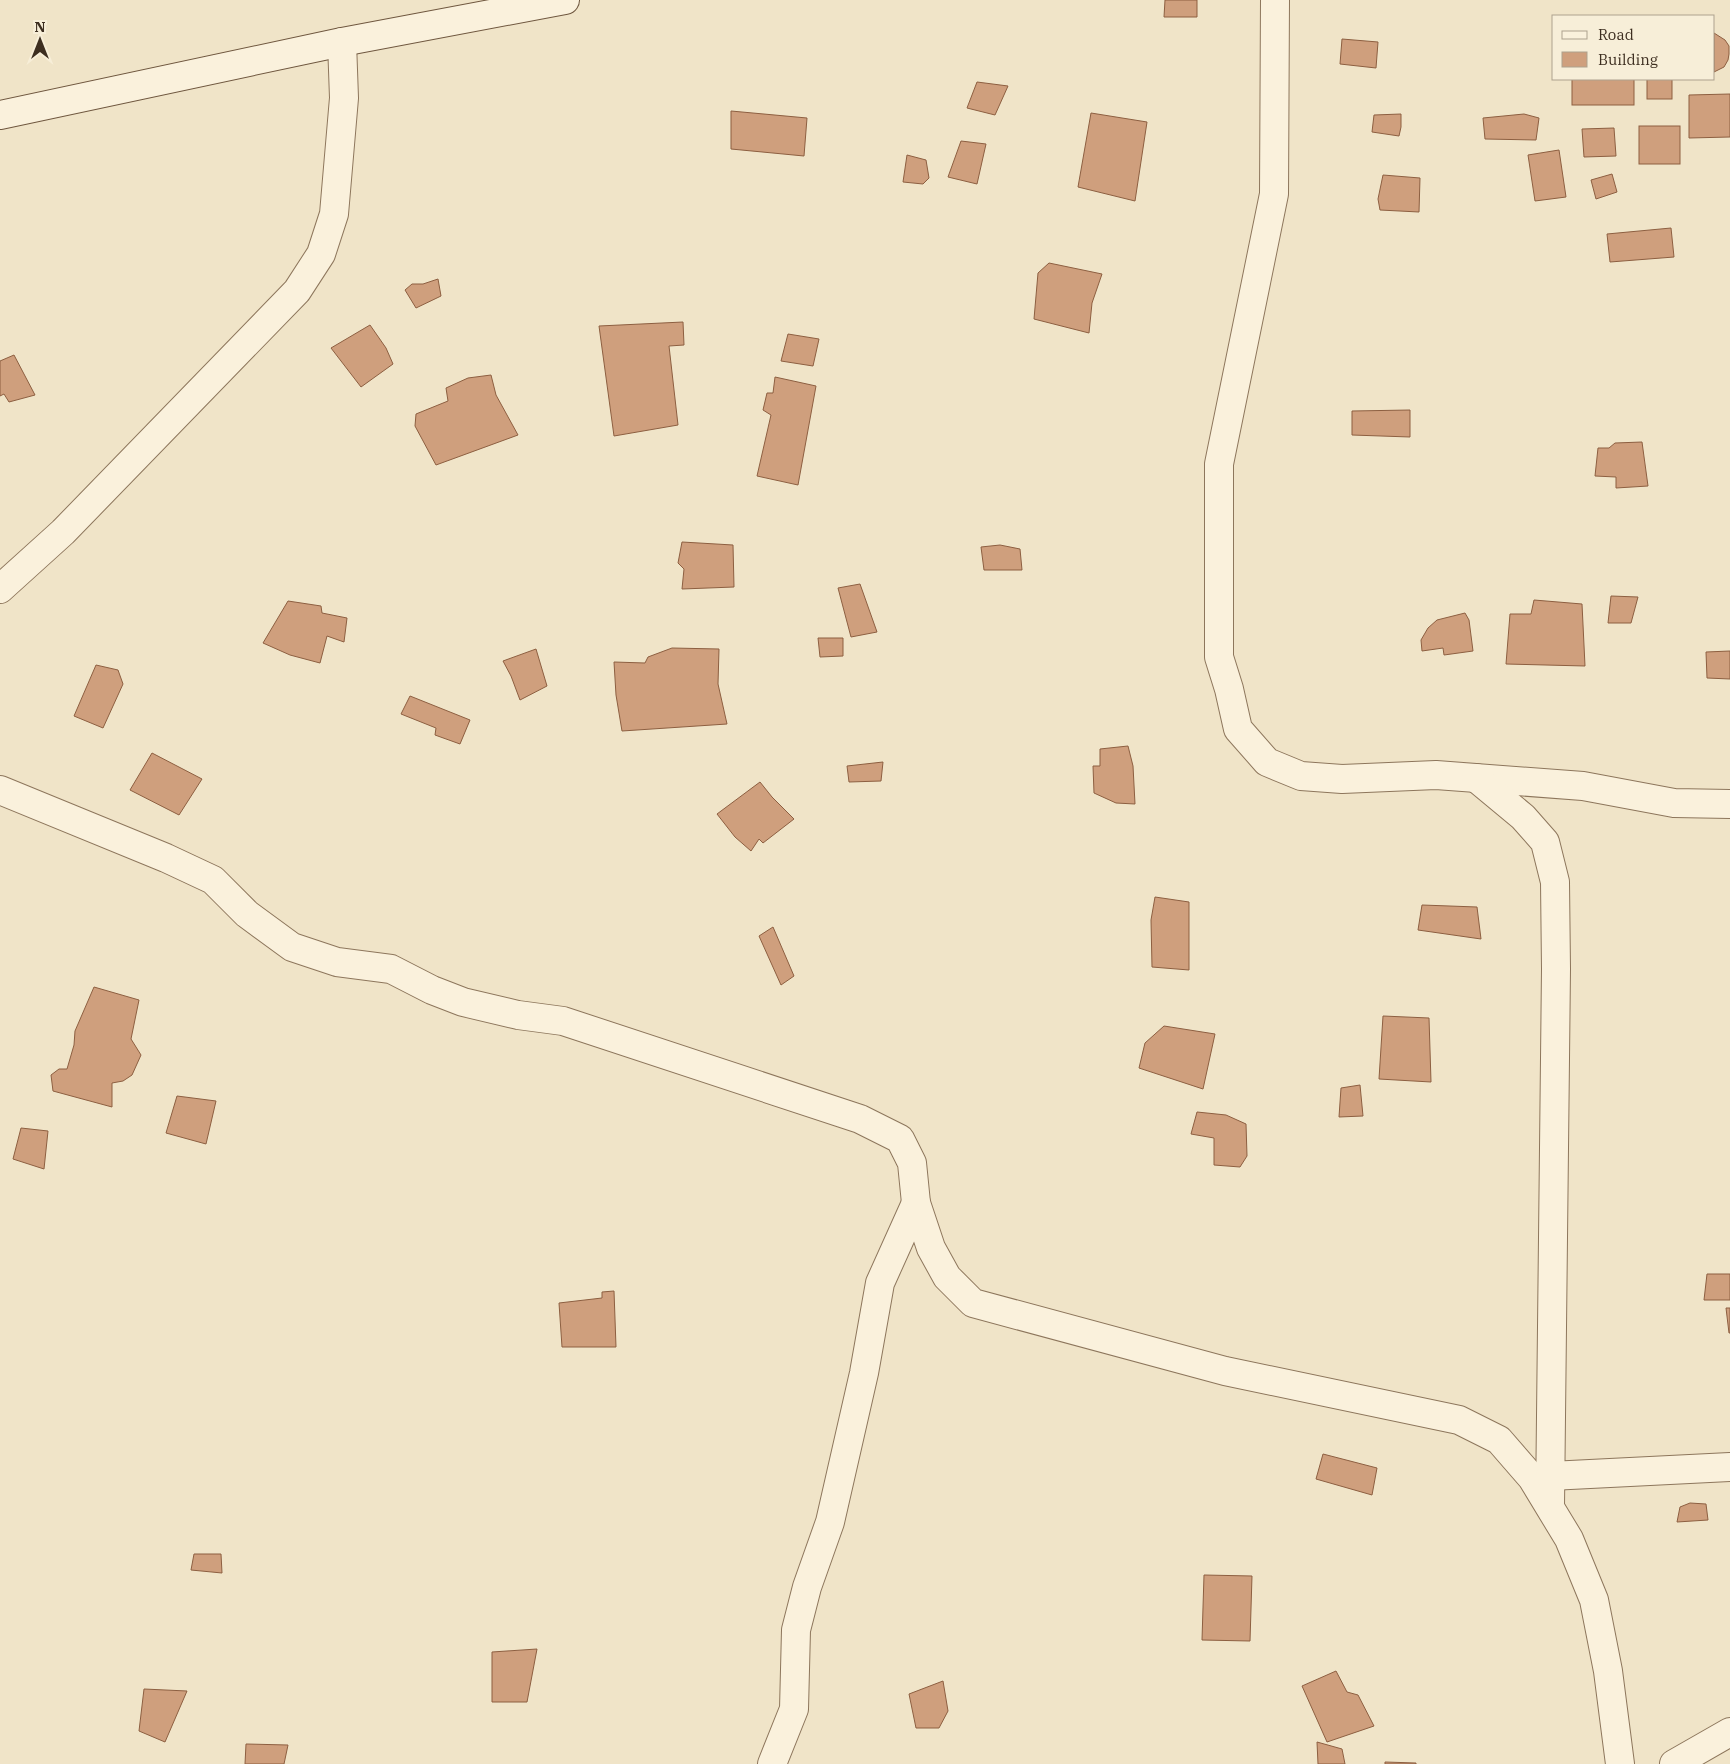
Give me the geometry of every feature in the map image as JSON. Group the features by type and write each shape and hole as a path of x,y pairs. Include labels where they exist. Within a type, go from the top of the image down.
{"street":[{"path":"0,115 342,42 565,0"},
{"path":"1275,0 1274,194 1219,464 1219,657 1229,689 1238,729 1267,762 1301,776 1342,779 1436,775 1583,786 1674,803 1730,804"},
{"path":"0,589 63,532 297,291 321,254 334,214 344,98 342,42"},
{"path":"1476,778 1523,817 1545,842 1555,882 1556,968 1550,1506"},
{"path":"0,790 166,858 213,880 247,914 292,947 337,962 391,968 432,990 463,1002 518,1015 562,1021 860,1119 900,1139 912,1163 916,1202 931,1248 946,1277 973,1304 1225,1371 1459,1420 1499,1440 1532,1478 1570,1539 1594,1600 1608,1671 1620,1764"},
{"path":"772,1764 794,1710 796,1630 806,1587 830,1522 864,1373 880,1283 916,1202"},
{"path":"1550,1476 1730,1467"},
{"path":"1674,1764 1730,1732"}],"building":[{"path":"1165,0 1197,0 1197,17 1164,17"},
{"path":"1715,34 1725,40 1729,46 1728,60 1724,67 1715,72"},
{"path":"1342,39 1378,42 1376,68 1340,64"},
{"path":"1572,80 1634,80 1634,105 1572,105"},
{"path":"1647,80 1672,80 1672,99 1647,99"},
{"path":"977,82 1008,86 995,115 967,108"},
{"path":"1730,94 1730,137 1689,138 1689,95"},
{"path":"731,111 807,118 804,156 731,149"},
{"path":"1091,113 1147,122 1135,201 1078,187"},
{"path":"1401,114 1399,136 1372,132 1374,115"},
{"path":"1524,114 1539,118 1536,140 1485,139 1483,118"},
{"path":"1639,126 1680,126 1680,164 1639,164"},
{"path":"1614,128 1616,156 1584,157 1582,129"},
{"path":"961,141 986,144 977,184 948,177"},
{"path":"1559,150 1566,197 1535,201 1528,155"},
{"path":"907,155 926,160 929,178 923,184 903,182"},
{"path":"1612,174 1617,192 1596,199 1591,180"},
{"path":"1383,175 1420,178 1419,212 1380,210 1378,199"},
{"path":"1671,228 1674,257 1610,262 1607,234"},
{"path":"1049,263 1102,274 1092,303 1089,333 1034,319 1038,273"},
{"path":"438,279 441,296 416,308 405,290 412,284 423,284"},
{"path":"683,322 684,345 669,346 678,425 614,436 599,326"},
{"path":"370,325 386,348 393,364 361,387 331,348"},
{"path":"788,334 819,339 813,366 781,361"},
{"path":"14,355 35,395 9,402 4,394 0,396 0,361"},
{"path":"491,375 496,395 518,435 436,465 415,426 416,414 448,401 446,388 468,378"},
{"path":"775,377 816,386 798,485 757,476 771,415 763,410 767,393 773,393"},
{"path":"1410,410 1410,437 1352,435 1352,411"},
{"path":"1642,442 1648,486 1616,488 1616,477 1595,476 1598,448 1609,448 1615,443"},
{"path":"682,542 733,545 734,587 682,589 684,569 678,563"},
{"path":"1000,545 1020,549 1022,570 984,570 981,547"},
{"path":"860,584 877,632 851,637 838,588"},
{"path":"1611,596 1638,597 1631,623 1608,623"},
{"path":"1534,600 1582,604 1585,666 1506,664 1510,614 1531,614"},
{"path":"288,601 321,606 322,613 347,618 344,642 327,636 320,663 290,655 263,643"},
{"path":"1465,613 1469,620 1473,651 1444,655 1443,648 1422,651 1421,640 1428,628 1437,620"},
{"path":"818,638 843,638 843,656 820,657"},
{"path":"672,648 719,649 718,684 727,724 622,731 616,695 614,662 645,663 648,657"},
{"path":"536,649 547,686 520,700 503,661"},
{"path":"1730,651 1730,679 1707,678 1706,652"},
{"path":"96,665 118,670 123,684 103,728 74,716"},
{"path":"410,696 470,720 460,744 435,735 436,728 401,714"},
{"path":"1128,746 1133,766 1135,804 1116,803 1094,793 1093,766 1100,766 1100,749"},
{"path":"152,753 202,779 179,815 130,790"},
{"path":"883,762 881,781 849,782 847,766"},
{"path":"760,782 794,819 763,843 759,839 751,851 735,837 717,814"},
{"path":"1155,897 1189,902 1189,970 1152,967 1151,920"},
{"path":"1422,905 1477,907 1481,939 1418,930"},
{"path":"773,927 794,976 781,985 759,936"},
{"path":"94,987 139,1000 131,1039 141,1055 132,1075 123,1081 112,1083 112,1107 53,1091 51,1075 59,1069 67,1069 74,1045 75,1031"},
{"path":"1383,1016 1429,1018 1431,1082 1379,1079"},
{"path":"1164,1026 1215,1034 1203,1089 1139,1068 1145,1043"},
{"path":"1360,1085 1363,1116 1339,1117 1341,1088"},
{"path":"177,1096 216,1101 206,1144 166,1133"},
{"path":"1197,1112 1226,1115 1246,1124 1247,1156 1240,1167 1214,1165 1214,1138 1191,1134"},
{"path":"21,1128 48,1131 44,1169 13,1159"},
{"path":"1707,1274 1730,1274 1730,1300 1704,1300"},
{"path":"614,1291 616,1347 562,1347 559,1303 602,1298 602,1292"},
{"path":"1726,1308 1730,1308 1730,1333 1729,1333"},
{"path":"1323,1454 1377,1468 1372,1495 1316,1479"},
{"path":"1690,1503 1706,1504 1708,1520 1677,1522 1680,1507"},
{"path":"194,1554 221,1554 222,1573 191,1570"},
{"path":"1204,1575 1252,1576 1250,1641 1202,1640"},
{"path":"537,1649 527,1702 492,1702 492,1652"},
{"path":"1336,1671 1347,1692 1358,1695 1374,1726 1327,1742 1302,1686"},
{"path":"943,1681 948,1711 939,1728 916,1728 909,1694"},
{"path":"144,1689 187,1691 165,1742 139,1731"},
{"path":"1317,1742 1342,1749 1345,1764 1318,1764"},
{"path":"246,1744 288,1745 284,1764 245,1764"},
{"path":"1385,1762 1416,1763 1416,1764 1385,1764"}]}
